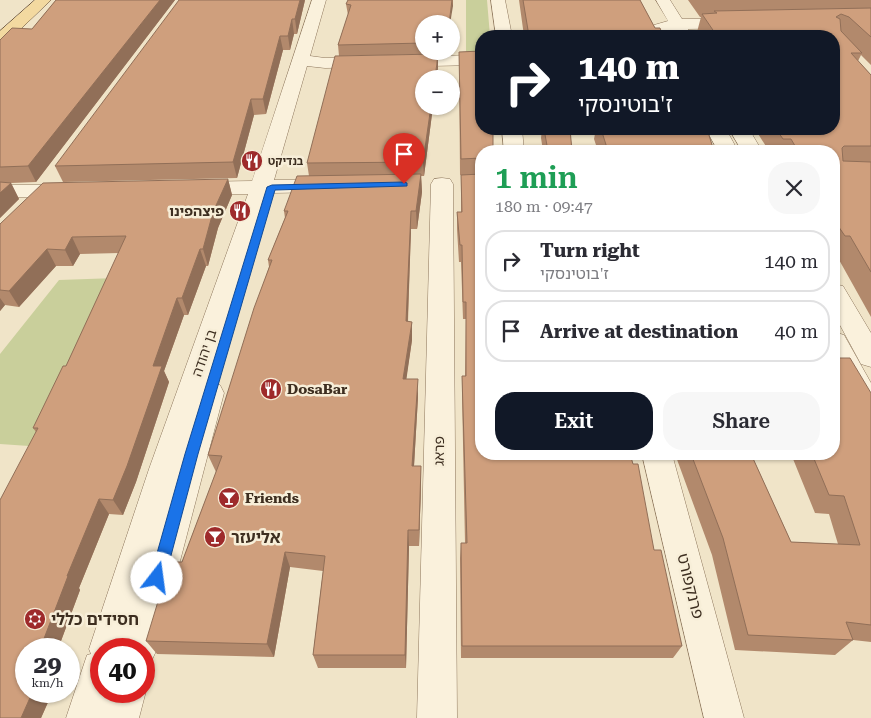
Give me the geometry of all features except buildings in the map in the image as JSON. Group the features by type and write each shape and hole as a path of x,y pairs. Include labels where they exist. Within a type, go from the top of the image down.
{"main road":[{"path":"0,40 44,0"}],"street":[{"name":"בן יהודה","path":"141,638 319,0"},
{"name":"בן יהודה","path":"111,638 165,469 266,187 326,0"},
{"path":"498,0 503,30"},
{"path":"663,0 680,30 756,23"},
{"path":"653,14 662,30"},
{"path":"308,61 325,63 475,60"},
{"path":"24,209 49,183"},
{"path":"0,191 49,183 92,190"},
{"name":"פראג","path":"436,718 442,184"},
{"path":"171,188 347,186"},
{"path":"840,303 871,357"},
{"path":"840,353 871,409"},
{"name":"פרנקפורט","path":"659,460 724,718"},
{"path":"86,718 91,703"},
{"path":"119,718 123,703"}],"green space":[{"path":"466,0 487,0 490,30 475,30 475,53 466,53"},
{"path":"116,278 29,446 0,444 0,354 59,280"}],"place":[{"name":"בנדיקט","path":"252,161"},
{"name":"פיצהפינו","path":"240,211"},
{"name":"DosaBar","path":"271,389"},
{"name":"Friends","path":"229,498"},
{"name":"אליעזר","path":"215,537"},
{"name":"חסידים כללי","path":"35,619"}],"route":[{"path":"157,578 191,454 272,187 404,184"}]}
